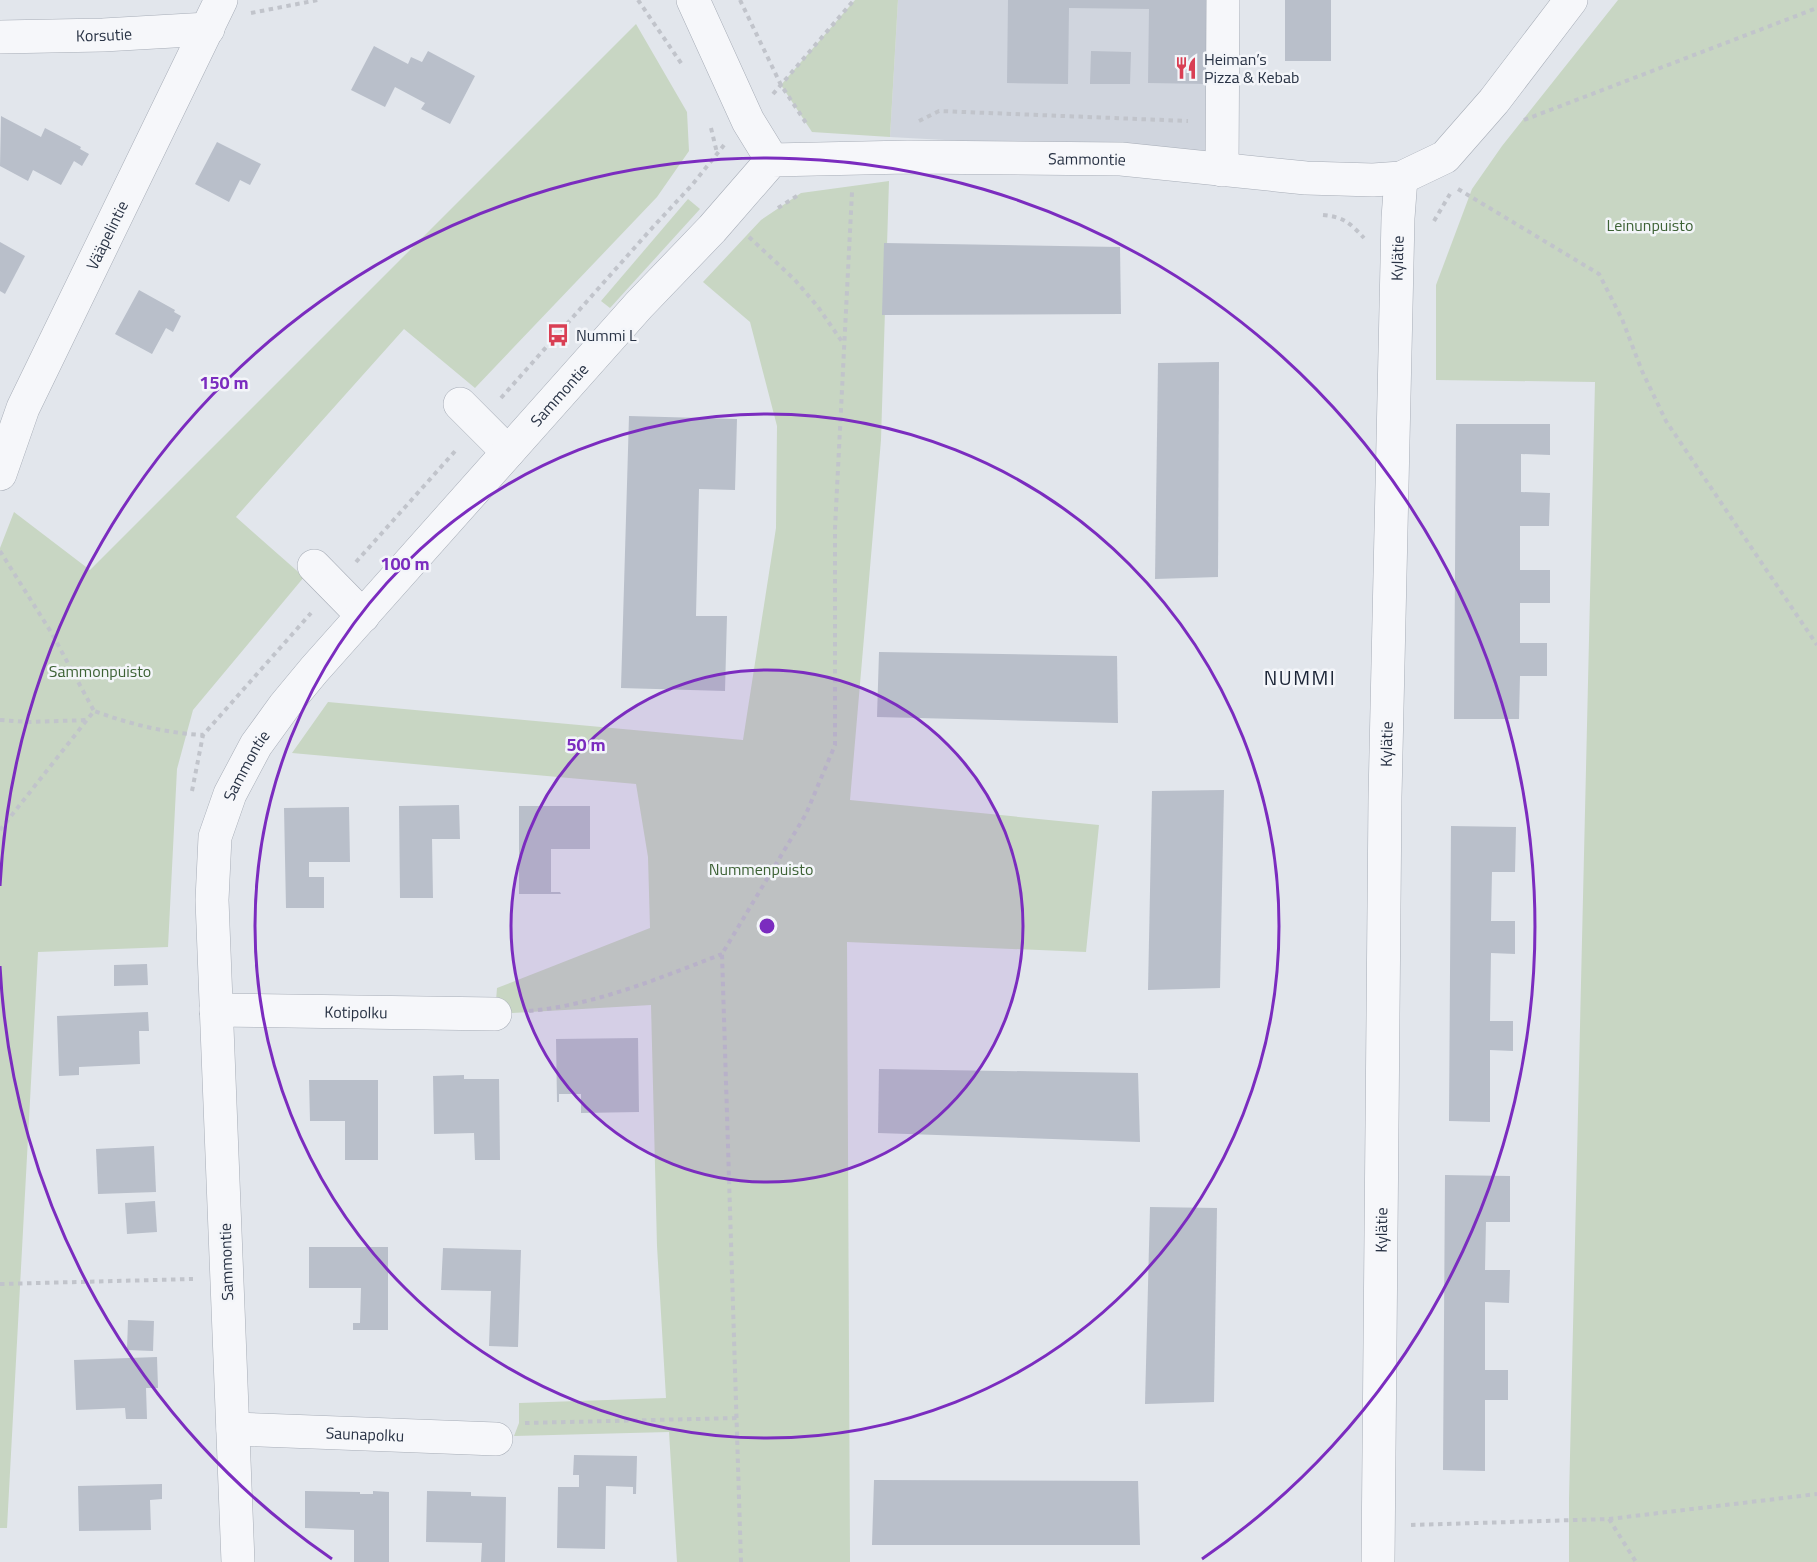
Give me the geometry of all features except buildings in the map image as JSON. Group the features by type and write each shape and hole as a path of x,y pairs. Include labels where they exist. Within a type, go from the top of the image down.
{"street":[{"name":"Vääpelintie","path":"0,474 23,408 221,0"},
{"path":"693,0 748,121 772,160"},
{"path":"1222,170 1223,0"},
{"path":"1401,178 1445,157 1494,101 1571,0"},
{"name":"Korsutie","path":"0,37 103,35 208,29"},
{"name":"Sammontie","path":"238,1562 212,900 215,837 230,794 256,746 285,705 639,305 712,229 772,160 1120,159 1306,178 1373,180 1401,178"},
{"name":"Kylätie","path":"1378,1562 1385,797 1398,218 1401,178"},
{"path":"470,413 508,452"},
{"path":"324,576 363,616"},
{"name":"Kotipolku","path":"216,1010 495,1014"},
{"name":"Saunapolku","path":"233,1429 496,1439"}],"path":[{"path":"638,0 687,71"},
{"path":"740,0 781,85 812,132"},
{"path":"190,800 203,735 324,576 470,413 692,185 717,153 781,85 854,0"},
{"path":"1518,122 1817,8"},
{"path":"909,127 939,111 1210,122 1221,130"},
{"path":"707,119 717,153"},
{"path":"741,1562 722,954 806,814 835,745 835,528 852,185"},
{"path":"1454,187 1599,274 1622,319 1642,371 1666,421 1817,645"},
{"path":"777,209 801,193"},
{"path":"1311,214 1335,216 1348,221 1370,244"},
{"path":"746,234 795,280 818,307 844,344"},
{"path":"0,551 51,632 94,711 126,723 183,734 203,735"},
{"path":"0,830 94,711"},
{"path":"0,720 89,720"},
{"path":"495,1014 559,1008 661,978 722,954"},
{"path":"0,1284 196,1279"},
{"path":"496,1439 519,1423 738,1418"},
{"path":"1378,1526 1609,1519 1817,1494"},
{"path":"1609,1519 1636,1562"}],"shaded area":[{"path":"898,0 1237,0 1236,156 890,137"}],"green space":[{"path":"855,0 898,0 890,137 812,132 781,85"},
{"name":"Leinunpuisto","path":"1618,0 1817,0 1817,1562 1569,1562 1595,382 1436,380 1436,285 1472,189 1502,146"},
{"name":"Sammonpuisto","path":"636,24 687,112 689,151 657,197 475,388 404,329 236,517 304,577 193,710 177,769 168,947 38,952 7,1528 0,1528 0,548 14,512 90,570"},
{"name":"Nummenpuisto","path":"889,181 881,440 850,800 1099,825 1086,952 847,942 850,1562 677,1562 669,1432 514,1436 519,1423 519,1403 666,1398 657,1246 651,1005 495,1014 497,988 650,928 648,857 636,784 292,753 328,702 743,740 776,528 777,426 750,322 703,282 761,220 801,193"},
{"path":"688,199 700,209 610,308 601,301"}],"place":[{"name":"Heiman’s Pizza & Kebab","path":"1186,68"},
{"name":"Nummi L","path":"558,335"}],"district":[{"name":"NUMMI","path":"1300,678"}]}
